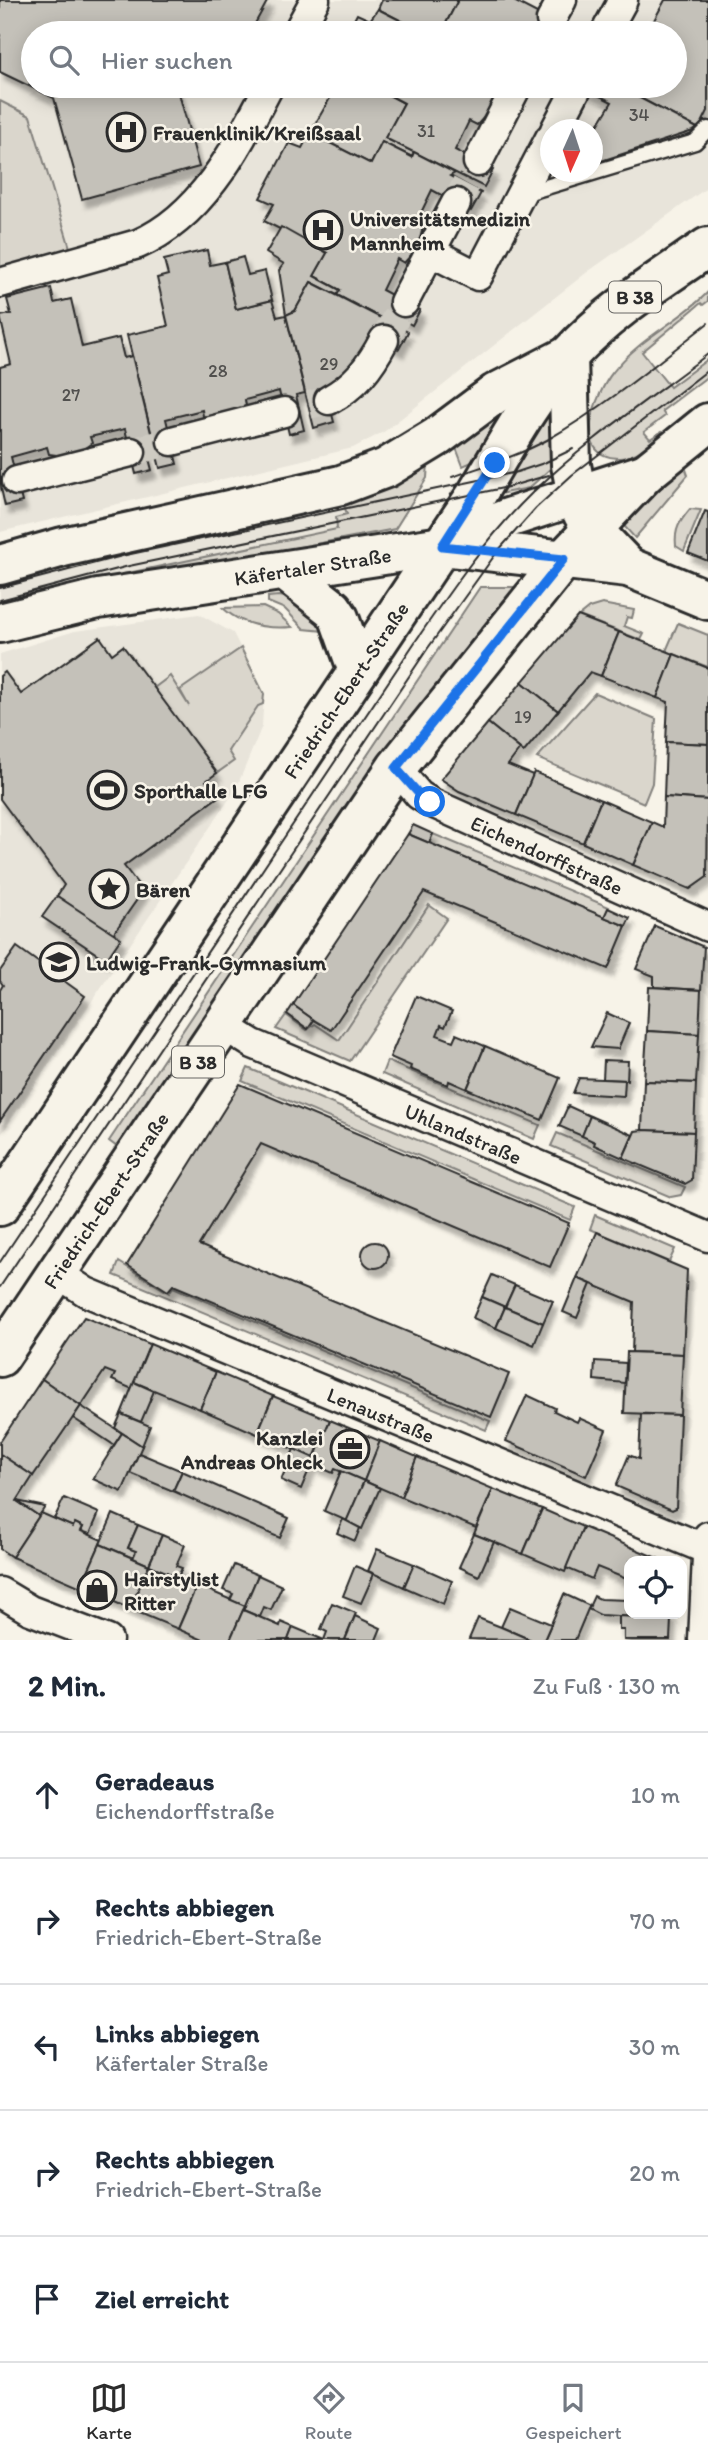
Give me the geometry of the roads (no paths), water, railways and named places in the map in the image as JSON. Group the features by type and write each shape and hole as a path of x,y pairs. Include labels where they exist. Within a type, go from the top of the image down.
{"main road":[{"name":"Friedrich-Ebert-Straße","path":"0,1206 442,546 534,401 568,356 620,307 708,247"},
{"path":"0,565 63,547 341,485 386,468 437,437 496,393 568,356 571,465 585,512 508,518 442,546"},
{"name":"Friedrich-Ebert-Straße","path":"0,1357 396,768 564,559 585,512 646,473 708,423"},
{"name":"Käfertaler Straße","path":"585,512 628,567"},
{"name":"Käfertaler Straße","path":"0,623 98,599 442,546 628,567 708,600"},
{"path":"285,571 333,609 339,618 358,671"}],"street":[{"path":"304,21 315,0"},
{"path":"612,21 623,0"},
{"path":"0,282 138,244 157,236 177,219 226,166 263,98"},
{"path":"404,302 511,98"},
{"path":"561,119 572,98"},
{"path":"431,252 478,276 540,159"},
{"path":"172,441 314,403 365,372 384,340"},
{"path":"17,481 131,452"},
{"name":"Eichendorffstraße","path":"396,768 419,794 430,802 708,927"},
{"name":"Uhlandstraße","path":"223,1025 253,1044 708,1237"},
{"name":"Lenaustraße","path":"57,1273 86,1292 708,1550"},
{"path":"703,1640 708,1536"},
{"path":"0,1592 30,1610 108,1640"},
{"path":"0,1608 30,1610"}],"lane":[{"path":"521,194 695,142 708,129"}],"tunnel":[{"path":"456,203 466,184"},
{"path":"384,340 404,302"},
{"path":"309,405 329,400"},
{"path":"131,452 172,441"}],"tram line":[{"path":"452,477 547,440 630,385 708,323"},
{"path":"0,1262 417,639 471,563 500,527 553,474 596,438 708,354"},
{"path":"0,1287 428,648 497,552 536,508 572,475 708,370"},
{"path":"0,588 126,555 517,472 573,449"},
{"path":"0,600 129,566 508,487 549,475"}],"place":[{"name":"Frauenklinik/Kreißsaal","path":"126,132"},
{"name":"Universitätsmedizin Mannheim","path":"323,230"},
{"name":"Sporthalle LFG","path":"107,790"},
{"name":"Bären","path":"109,889"},
{"name":"Ludwig-Frank-Gymnasium","path":"59,962"},
{"name":"Kanzlei Andreas Ohleck","path":"350,1449"},
{"name":"Hairstylist Ritter","path":"97,1590"}]}
